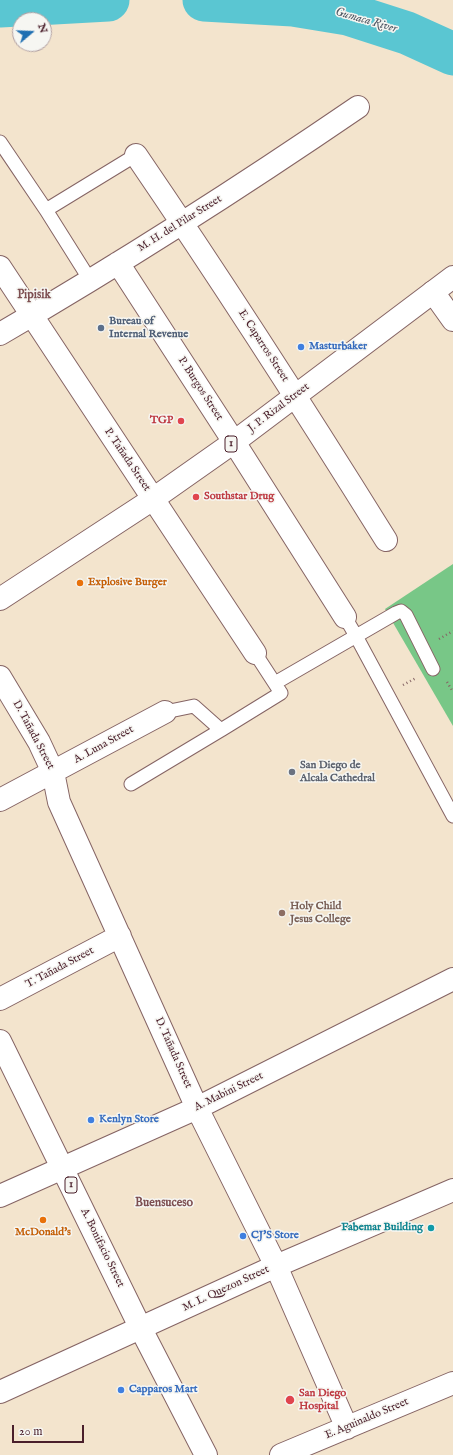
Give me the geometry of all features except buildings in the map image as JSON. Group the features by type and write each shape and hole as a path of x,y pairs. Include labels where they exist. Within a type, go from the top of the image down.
{"street":[{"name":"M. H. del Pilar Street","path":"0,334 32,316 182,223 293,152 358,107"},
{"name":"E. Caparros Street","path":"136,155 296,396 386,540"},
{"name":"P. Burgos Street","path":"118,263 345,617"},
{"name":"P. Tañada Street","path":"0,267 256,653"},
{"name":"J. P. Rizal Street","path":"0,599 153,498 234,442 453,276"},
{"path":"433,292 453,320"},
{"name":"D. Tañada Street","path":"0,677 39,742 53,772 59,802 198,1108 276,1266 347,1428"},
{"name":"A. Luna Street","path":"0,800 165,712"},
{"name":"T. Tañada Street","path":"0,999 120,936"},
{"name":"A. Mabini Street","path":"0,1196 62,1167 198,1108 453,979"},
{"name":"A. Bonifacio Street","path":"0,1041 141,1328 206,1455"},
{"name":"M. L. Quezon Street","path":"0,1392 276,1266 453,1190"},
{"name":"E. Aguinaldo Street","path":"281,1455 453,1383"}],"lane":[{"path":"0,142 46,210 90,280"},
{"path":"46,210 136,155"},
{"path":"275,683 396,613 401,612 406,615 433,669"},
{"path":"345,617 453,816"},
{"path":"131,784 281,693 256,653"},
{"path":"165,712 194,706 221,730"}],"path":[{"path":"387,693 433,669"}],"green space":[{"path":"453,564 453,726 385,609"}],"waterway":[{"name":"Gumaca River","path":"0,6 108,0"},
{"name":"Gumaca River","path":"204,0 293,5 348,14 407,33 453,54"}],"place":[{"name":"Bureau of Internal Revenue","path":"101,328"},
{"name":"Masturbaker","path":"301,347"},
{"name":"TGP","path":"181,421"},
{"name":"Southstar Drug","path":"196,497"},
{"name":"Explosive Burger","path":"80,583"},
{"name":"San Diego de Alcala Cathedral","path":"292,772"},
{"name":"Holy Child Jesus College","path":"282,913"},
{"name":"Kenlyn Store","path":"91,1120"},
{"name":"McDonald's","path":"43,1220"},
{"name":"Fabemar Building","path":"431,1228"},
{"name":"CJ'S Store","path":"243,1236"},
{"name":"Capparos Mart","path":"121,1390"},
{"name":"San Diego Hospital","path":"290,1400"}],"district":[{"name":"Pipisik","path":"34,296"},
{"name":"Buensuceso","path":"164,1204"}]}
